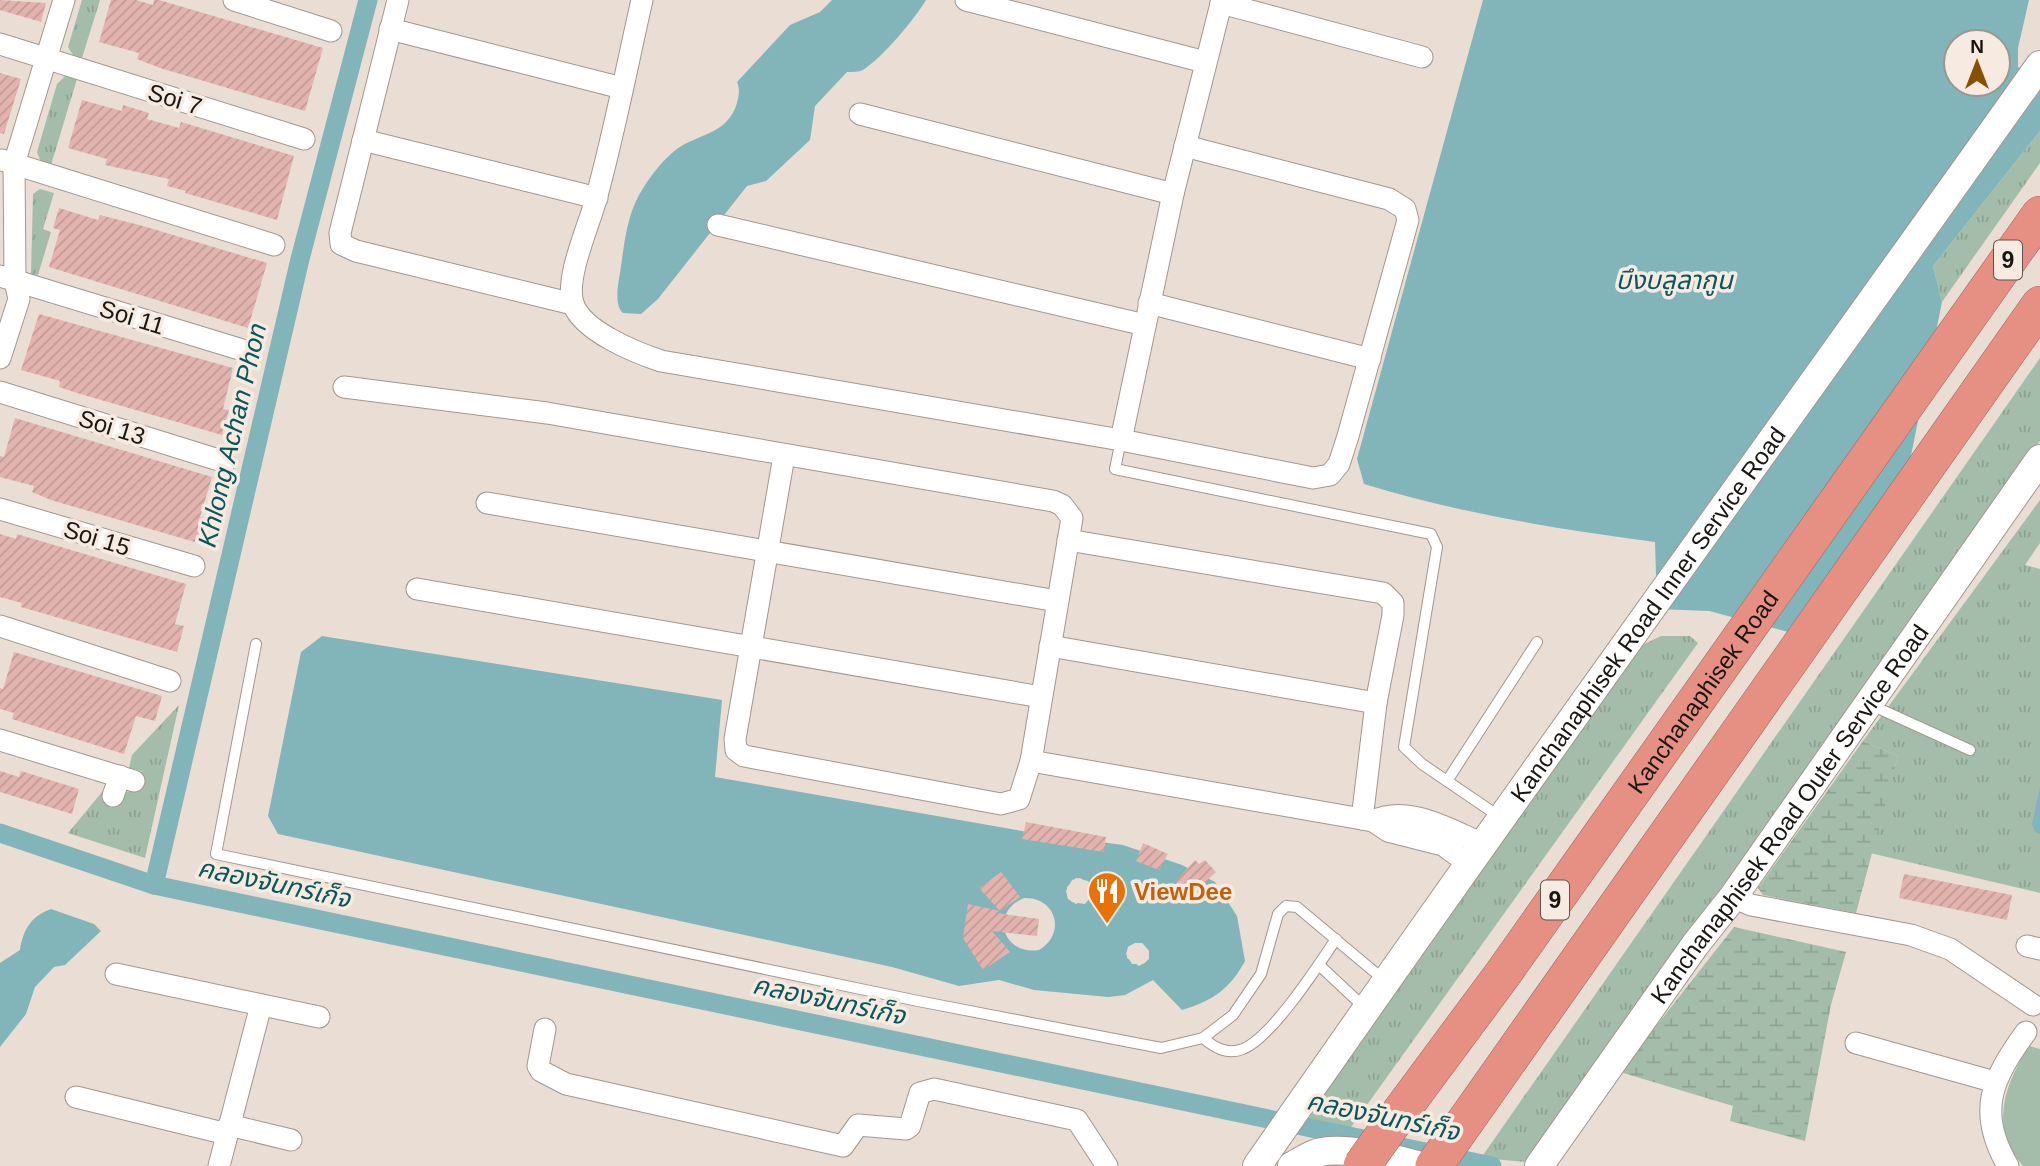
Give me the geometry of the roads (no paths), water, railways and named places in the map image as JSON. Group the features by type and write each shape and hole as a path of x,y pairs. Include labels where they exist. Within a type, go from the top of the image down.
{"highway":[{"name":"Kanchanaphisek Road","path":"1362,1166 1502,975 2040,215"},
{"name":"9","path":"1434,1166 1755,706 2040,305"}],"main road":[{"name":"Kanchanaphisek Road Inner Service Road","path":"1260,1161 1364,1008 1623,651 2040,65"},
{"name":"Kanchanaphisek Road Outer Service Road","path":"1544,1159 1695,945 1733,897 2040,459"},
{"path":"1292,1166 1316,1153 1332,1150 1393,1158 1421,1166"}],"street":[{"path":"0,358 19,299 8,279 7,162 64,0"},
{"path":"234,0 331,31"},
{"path":"398,0 340,233 341,244 356,251 573,304"},
{"path":"642,0 597,198 572,279 573,304 581,317 604,334 632,351 661,361 1121,440 1313,478 1330,475 1339,464 1370,359 1408,220 1405,209 1390,199 1185,146"},
{"path":"966,0 1205,62"},
{"path":"1121,440 1173,194 1222,1 1422,57"},
{"path":"390,29 622,88"},
{"name":"Soi 7","path":"0,44 304,139"},
{"path":"860,114 1173,194"},
{"path":"363,139 597,198"},
{"path":"7,162 274,245"},
{"path":"718,225 1145,325"},
{"name":"Soi 11","path":"8,279 249,352"},
{"path":"1149,303 1370,359"},
{"path":"344,387 547,413 1053,501 1062,505 1072,518 1031,761 1019,799 1001,804 744,756 736,750 735,738 750,646 784,456"},
{"name":"Soi 13","path":"0,393 225,462"},
{"path":"487,503 1057,601"},
{"name":"Soi 15","path":"0,509 194,566"},
{"path":"1068,540 1383,593 1393,603 1393,615 1376,703 1367,820"},
{"path":"417,589 1041,697"},
{"path":"0,626 170,681"},
{"path":"1050,646 1376,703"},
{"path":"0,740 122,784"},
{"path":"1031,761 1367,820 1388,831 1476,854"},
{"path":"1733,897 1751,905 1911,935 1950,949 2037,1004 2024,1017 2033,1037 1995,1082 1990,1097 1990,1115 1995,1139 2008,1166"},
{"path":"116,974 320,1017"},
{"path":"219,1166 261,1004"},
{"path":"545,1029 538,1066 541,1071 566,1084 843,1146 858,1125 906,1129 910,1126 920,1093 934,1090 1077,1120 1107,1166"},
{"path":"1856,1043 1995,1082"},
{"path":"76,1097 228,1130 291,1140"}],"lane":[{"path":"1121,440 1115,469 1431,534 1437,547 1404,747 1502,819"},
{"path":"1447,781 1537,642"},
{"path":"256,644 216,854 1128,1043 1168,1048 1203,1038 1233,1015 1261,974 1280,908 1297,907 1384,981"},
{"path":"1868,704 1970,750"},
{"path":"1203,1038 1216,1048 1227,1051 1253,1043 1285,1010 1336,939"},
{"path":"1319,965 1364,1008"}],"water":[{"path":"832,0 926,0 906,28 880,56 863,70 847,72 815,106 810,140 766,181 747,186 658,299 641,314 623,313 618,305 617,294 624,243 631,214 646,184 672,153 726,122 737,103 737,82 790,25 820,12"},
{"name":"บึงบลูลากูน","path":"1483,0 2029,0 2018,48 2018,67 2040,76 2040,131 1933,266 1942,302 1893,545 1822,641 1709,611 1657,609 1655,542 1508,519 1364,484 1357,459"},
{"path":"322,636 722,700 715,777 1039,834 1123,845 1182,865 1215,882 1237,916 1245,961 1219,993 1182,1010 1153,980 1125,995 1108,997 1034,990 999,980 959,986 892,967 278,834 268,816 301,652","holes":["1080,878 1091,885 1091,897 1076,904 1068,899 1066,891 1072,880","1024,898 1035,899 1044,903 1054,917 1053,935 1039,950 1027,950 1009,940 1004,922 1013,904","1142,943 1149,951 1149,959 1143,964 1132,964 1126,954 1128,947"]},
{"path":"2040,787 2040,834 2035,832 2032,824"},
{"path":"51,909 94,924 101,931 65,965 54,967 35,987 26,1014 0,1047 0,963 20,950 29,925"}],"waterway":[{"name":"Khlong Achan Phon","path":"154,885 300,259 368,0"},
{"name":"คลองจันทร์เก็จ","path":"0,833 154,885 1492,1166"}],"place":[{"name":"ViewDee","path":"1107,925"}]}
